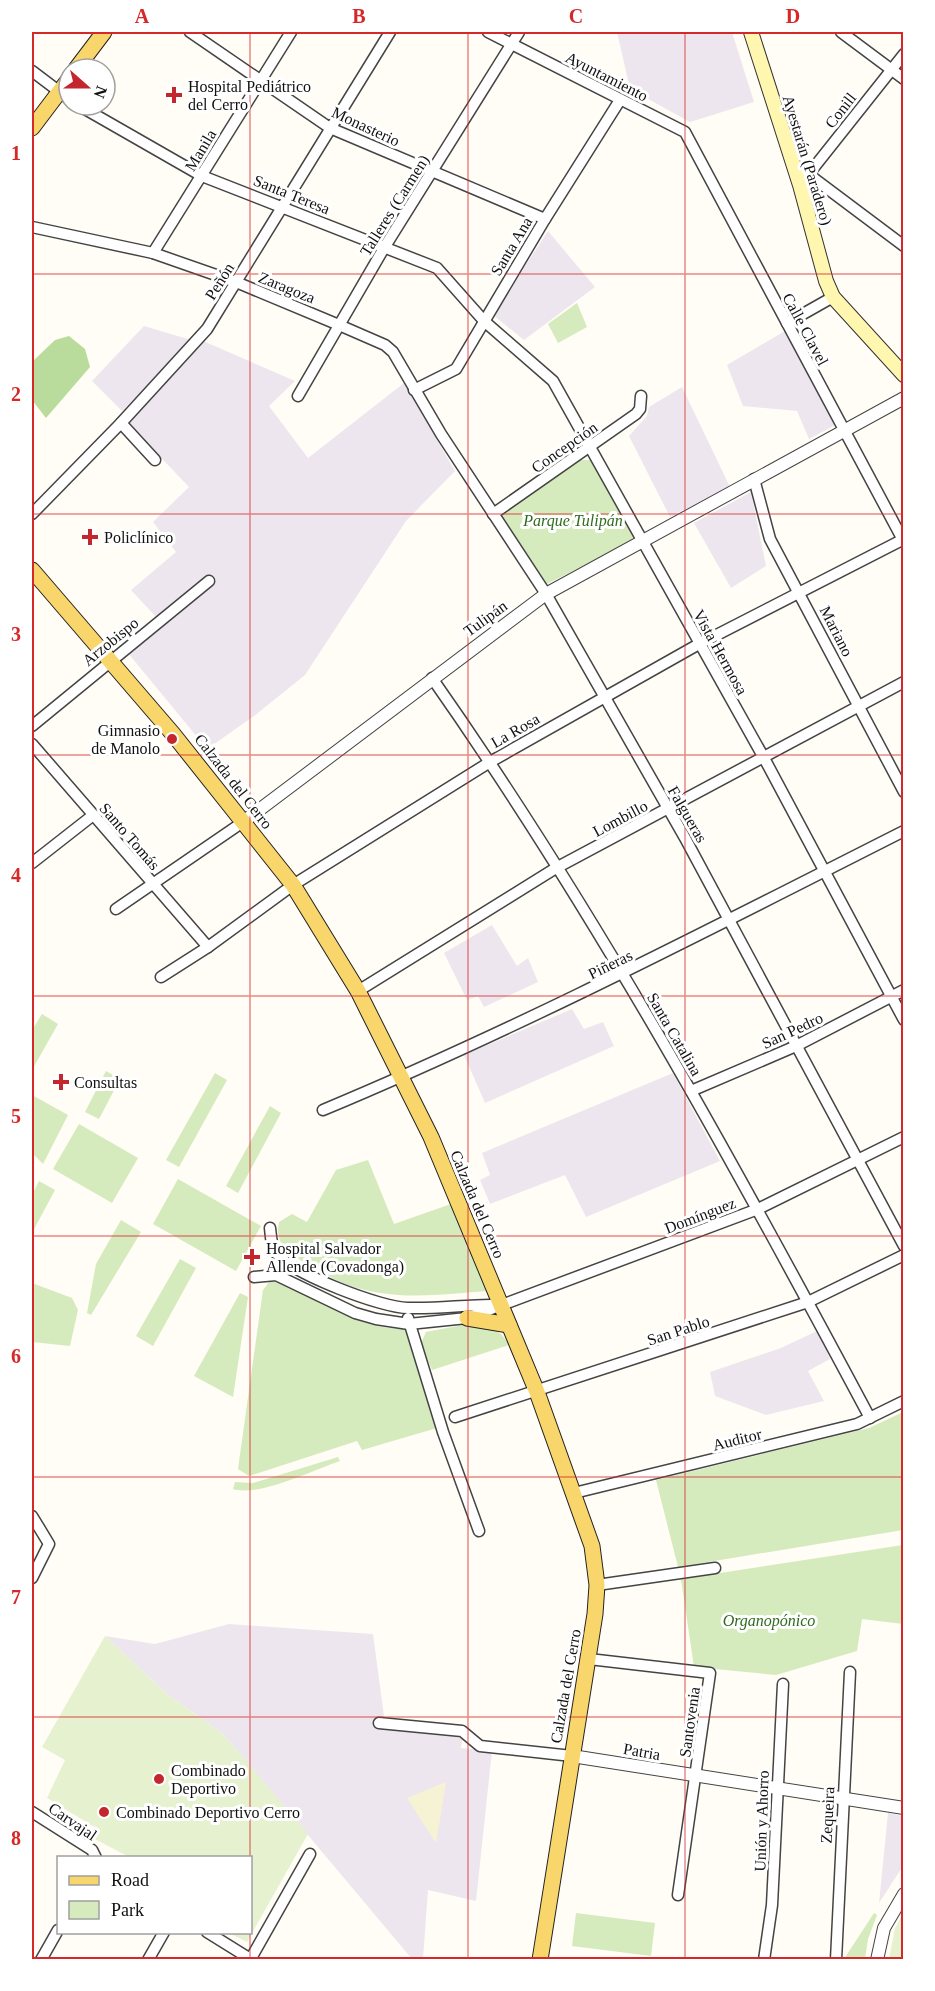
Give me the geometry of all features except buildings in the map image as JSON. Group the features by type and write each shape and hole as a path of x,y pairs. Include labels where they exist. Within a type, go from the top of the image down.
{"main road":[{"path":"85,57 104,32"},
{"name":"Ayestarán (Paradero)","path":"751,32 800,185 826,281 833,297"},
{"path":"32,128 57,102"},
{"path":"833,297 903,375"},
{"name":"Calzada del Cerro","path":"32,570 173,734 293,885 358,991 403,1077 501,1304 537,1392 574,1493 592,1546 597,1585 589,1659 540,1959"},
{"path":"467,1318 509,1325"}],"street":[{"name":"Monasterio","path":"190,32 330,128 545,219"},
{"name":"Manila","path":"153,253 291,32"},
{"name":"Peñón","path":"32,514 121,423 207,329 390,32"},
{"name":"Ayuntamiento","path":"488,32 682,130"},
{"name":"Talleres (Carmen)","path":"298,396 384,248 519,32"},
{"path":"841,32 903,79"},
{"name":"Conill","path":"800,185 903,54"},
{"path":"32,71 57,90"},
{"name":"Santa Ana","path":"414,390 456,369 545,219 620,100"},
{"name":"Santa Teresa","path":"99,117 202,176 437,268 484,321"},
{"name":"Calle Clavel","path":"682,130 903,540"},
{"path":"792,161 903,246"},
{"name":"Zaragoza","path":"32,227 153,253 236,282 388,347 426,410"},
{"path":"787,323 833,297"},
{"name":"Vista Hermosa","path":"484,321 553,381 764,758 903,1020"},
{"name":"Concepción","path":"493,514 636,414 642,404 641,396"},
{"name":"Tulipán","path":"116,909 243,822 546,594 903,398"},
{"name":"Falgueras","path":"426,410 546,594 604,695 729,920 903,1246"},
{"path":"121,423 155,460"},
{"name":"Mariano","path":"754,479 770,539 800,592 903,792"},
{"name":"La Rosa","path":"161,977 208,947 293,885 490,762 604,695 903,540"},
{"name":"Arzobispo","path":"32,726 208,581"},
{"name":"Santa Catalina","path":"432,678 490,762 623,975 758,1209 870,1418"},
{"name":"Lombillo","path":"358,991 556,868 903,682"},
{"name":"Santo Tomás","path":"32,744 92,816 208,947"},
{"path":"32,863 92,816"},
{"name":"Piñeras","path":"323,1110 403,1077 623,975 903,831"},
{"name":"San Pedro","path":"691,1091 796,1046 903,990"},
{"name":"Domínguez","path":"254,1277 276,1275 355,1313 409,1324 467,1318 758,1209 903,1137"},
{"name":"Domínguez","path":"270,1228 274,1250 281,1258 342,1290 370,1300 408,1308 501,1304"},
{"name":"San Pablo","path":"455,1417 808,1302 903,1255"},
{"path":"408,1308 409,1324 479,1531"},
{"name":"Auditor","path":"574,1493 778,1444 870,1418 903,1401"},
{"path":"32,1516 48,1540 48,1550 32,1578"},
{"path":"597,1585 715,1568"},
{"name":"Santovenia","path":"589,1659 711,1673 678,1895"},
{"name":"Zequeira","path":"836,1959 850,1672"},
{"name":"Unión y Ahorro","path":"765,1959 772,1905 783,1684"},
{"name":"Patria","path":"379,1723 462,1731 480,1746 572,1756 903,1808"},
{"name":"Carvajal","path":"32,1812 92,1850 95,1856"},
{"path":"210,1934 251,1959 310,1854"},
{"path":"877,1959 884,1928 903,1894"},
{"path":"41,1959 57,1932"},
{"path":"148,1959 163,1934"}],"shaded area":[{"path":"617,32 732,32 754,102 690,122 630,89"},
{"path":"548,231 595,287 524,340 493,315"},
{"path":"144,326 191,340 122,411 92,381"},
{"path":"785,331 837,424 809,439 797,411 743,406 727,365"},
{"path":"203,341 295,381 269,406 308,458 404,383 455,471 406,521 305,675 254,716 207,749 128,653 208,587 201,580 156,617 131,590 176,552 153,522 189,487 126,421"},
{"path":"682,387 730,487 670,517 629,436 647,416 649,407"},
{"path":"751,492 766,566 731,588 694,523"},
{"path":"492,925 517,966 528,958 538,982 484,1007 478,996 467,1000 444,953"},
{"path":"572,1009 584,1029 603,1022 614,1046 485,1103 464,1055"},
{"path":"673,1073 720,1161 586,1217 565,1175 490,1204 480,1180 490,1175 482,1153"},
{"path":"819,1330 830,1359 808,1371 824,1401 766,1415 715,1396 710,1372 781,1348"},
{"path":"229,1624 373,1634 385,1724 463,1734 461,1748 492,1751 476,1901 428,1890 423,1959 412,1959 223,1734 168,1695 105,1636 155,1644"},
{"path":"446,1782 436,1843 407,1798"},
{"path":"888,1813 903,1816 903,1866 879,1903"}],"green space":[{"path":"577,303 587,327 558,343 548,324"},
{"path":"69,336 85,349 90,367 46,418 32,400 32,362 55,340"},
{"name":"Parque Tulipán","path":"580,460 590,460 634,533 632,541 547,584 500,519 501,514"},
{"path":"42,1014 58,1024 32,1070 32,1030"},
{"path":"106,1071 120,1079 99,1119 85,1112"},
{"path":"215,1073 227,1080 179,1167 166,1160"},
{"path":"32,1095 68,1115 43,1164 32,1153"},
{"path":"270,1106 281,1113 238,1193 226,1186"},
{"path":"79,1124 138,1158 112,1203 53,1169"},
{"path":"368,1160 394,1224 451,1204 486,1291 416,1296 365,1290 334,1279 287,1251 279,1236 279,1222 292,1214 307,1222 336,1170"},
{"path":"178,1179 261,1226 236,1271 153,1224"},
{"path":"39,1181 55,1190 32,1233 32,1195"},
{"path":"121,1220 141,1232 91,1315 87,1313 96,1264"},
{"path":"180,1259 196,1268 153,1346 136,1336"},
{"path":"275,1281 372,1325 409,1329 437,1428 362,1450 357,1441 249,1476 238,1469 263,1290 269,1282"},
{"path":"32,1283 72,1298 78,1310 70,1346 32,1342"},
{"path":"240,1293 248,1297 233,1397 194,1376"},
{"path":"468,1324 497,1331 509,1345 432,1370 421,1343 426,1332"},
{"path":"903,1412 903,1530 678,1567 656,1480 869,1428"},
{"path":"338,1457 340,1461 272,1486 244,1490 233,1489 235,1482 253,1483"},
{"name":"Organopónico","path":"903,1545 903,1624 862,1619 857,1651 776,1675 694,1667 681,1579"},
{"name":"Combinado Deportivo","path":"105,1636 168,1695 223,1734 308,1834 252,1933 252,1856 127,1856 91,1837 96,1828 47,1798 65,1760 42,1747"},
{"path":"576,1913 655,1923 651,1956 572,1946"},
{"path":"874,1913 877,1915 868,1939 865,1959 844,1959"},
{"path":"903,1914 903,1959 889,1959 895,1928"},
{"name":"Combinado Deportivo","path":"231,1934 252,1934 247,1942"}],"place":[{"name":"Hospital Pediátrico del Cerro","path":"174,95"},
{"name":"Policlínico","path":"90,537"},
{"name":"Gimnasio de Manolo","path":"172,739"},
{"name":"Consultas","path":"61,1082"},
{"name":"Hospital Salvador Allende (Covadonga)","path":"252,1257"},
{"name":"Combinado Deportivo","path":"159,1779"},
{"name":"Combinado Deportivo Cerro","path":"104,1812"}]}
